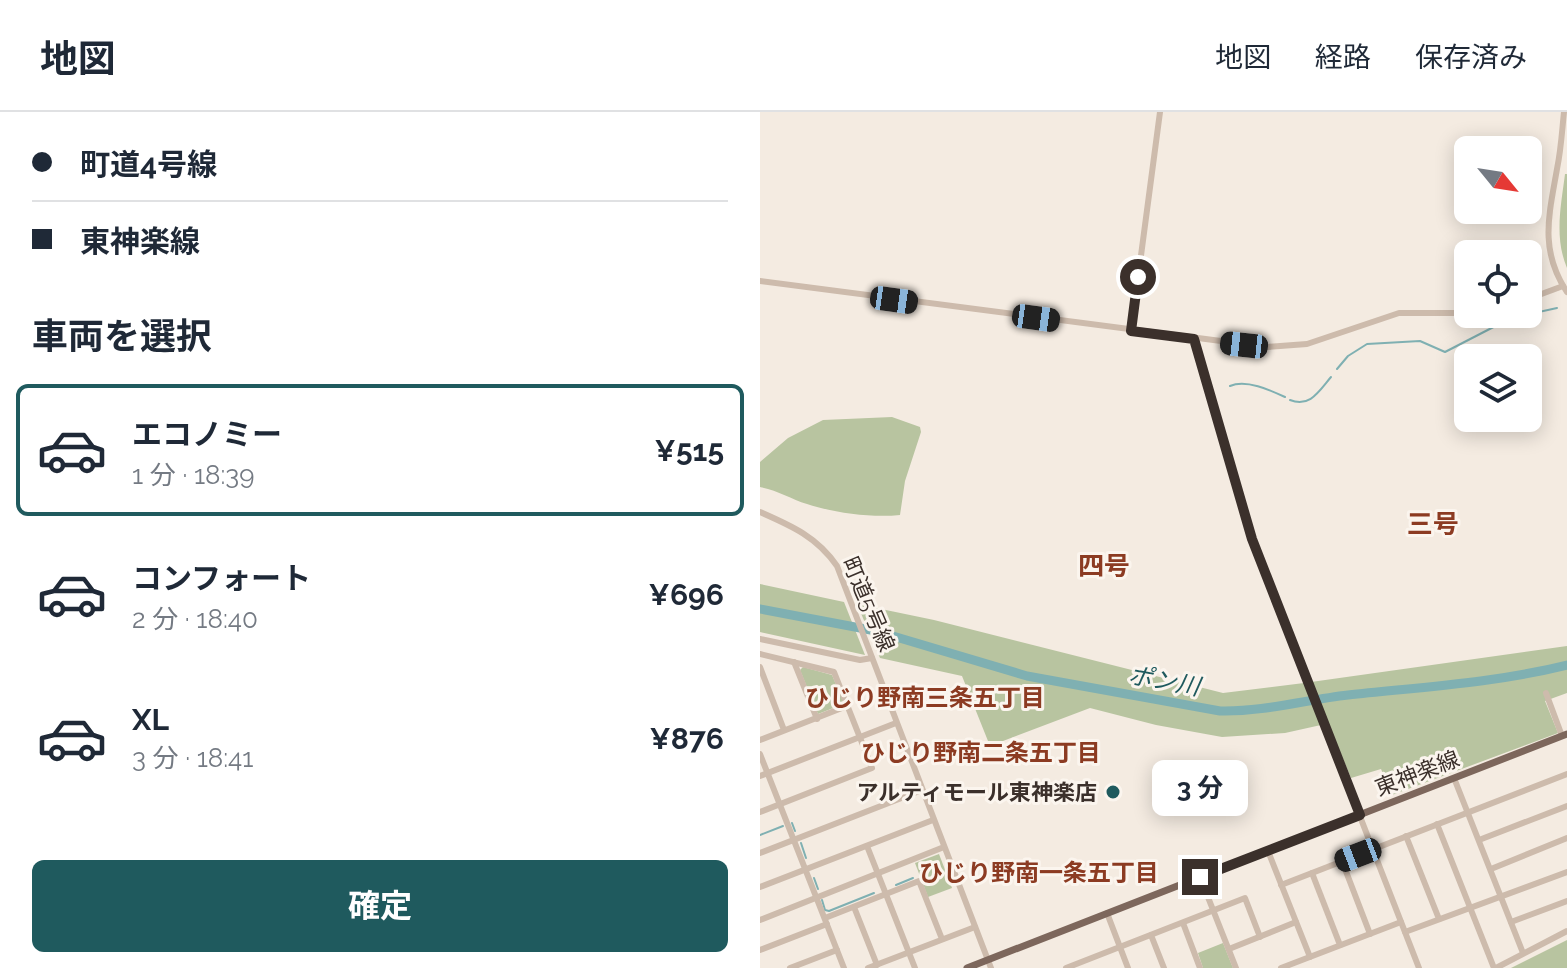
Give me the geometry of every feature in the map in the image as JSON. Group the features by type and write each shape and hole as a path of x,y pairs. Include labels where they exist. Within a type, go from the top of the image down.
{"main road":[{"name":"東神楽線","path":"967,968 989,964 1107,913 1564,735"}],"street":[{"path":"1131,331 1160,112"},
{"path":"1542,295 1565,289 1548,243 1548,219 1564,112"},
{"path":"1558,166 1567,167"},
{"path":"760,281 1194,339 1288,347 1321,340 1399,313 1454,313"},
{"path":"1194,339 1252,539 1419,968"},
{"name":"町道5号線","path":"760,512 799,528 828,553 837,566 989,964"},
{"path":"760,639 860,660 872,658"},
{"path":"760,654 832,670 872,768 760,812"},
{"path":"794,662 817,719"},
{"path":"760,667 784,730"},
{"path":"1546,693 1564,735"},
{"path":"760,740 847,706"},
{"path":"764,774 896,723"},
{"path":"760,754 764,774 780,804 844,968"},
{"path":"1281,885 1567,774"},
{"path":"1454,778 1523,953"},
{"path":"760,853 922,790"},
{"path":"1479,840 1567,806"},
{"path":"760,887 933,820"},
{"path":"1437,824 1495,968 1567,931"},
{"path":"1406,836 1439,919"},
{"path":"1491,869 1567,838"},
{"path":"867,846 915,968"},
{"path":"760,920 944,847"},
{"path":"1268,851 1310,957"},
{"path":"1342,861 1370,934"},
{"path":"1405,932 1567,872"},
{"path":"1312,873 1340,945"},
{"path":"1200,877 1236,968"},
{"path":"760,950 919,881 942,939"},
{"path":"1066,968 1245,898 1260,937"},
{"path":"1511,922 1567,901"},
{"path":"854,907 877,965"},
{"path":"1107,913 1128,968"},
{"path":"1229,949 1296,922"},
{"path":"1281,968 1401,922"},
{"path":"1183,923 1200,968"},
{"path":"868,968 975,927"},
{"path":"1151,935 1164,968"},
{"path":"790,968 837,950"},
{"path":"1091,959 1095,968"}],"green space":[{"path":"1567,174 1567,268 1560,233"},
{"path":"892,417 920,427 921,432 905,481 900,515 829,510 760,487 760,462 788,438 823,420"},
{"path":"760,584 844,602 865,655 760,632"},
{"path":"857,604 934,620 1223,693 1304,683 1321,725 1285,733 1222,737 1156,725 1090,708 990,746 962,676 880,658"},
{"path":"1567,646 1567,693 1545,701 1558,733 1392,795 1381,769 1351,778 1311,682"},
{"path":"803,667 832,675 843,701 841,705 818,714 800,670"},
{"path":"939,854 952,888 928,897 915,863"},
{"path":"1567,940 1567,968 1511,968"},
{"path":"1223,943 1233,968 1203,968 1198,953"}],"waterway":[{"path":"1337,369 1348,356 1367,344 1420,341 1445,352 1511,318 1557,308"},
{"path":"1290,400 1309,400 1331,377"},
{"path":"1230,386 1250,385 1285,397"},
{"name":"ポン川","path":"760,609 876,631 1027,676 1220,711 1252,710 1348,695 1485,680 1567,665"},
{"path":"792,823 795,831"},
{"path":"760,835 783,826"},
{"path":"801,843 806,858"},
{"path":"814,878 818,889"},
{"path":"896,885 913,878"},
{"path":"822,900 825,910 829,911 874,893"}],"place":[{"name":"アルティモール東神楽店","path":"1113,792"}],"district":[{"name":"三号","path":"1433,524"},
{"name":"四号","path":"1104,566"},
{"name":"ひじり野南三条五丁目","path":"925,698"},
{"name":"ひじり野南二条五丁目","path":"981,753"},
{"name":"ひじり野南一条五丁目","path":"1039,873"}],"route":[{"path":"1138,277 1131,331 1194,339 1252,539 1360,815 1200,877"}]}
